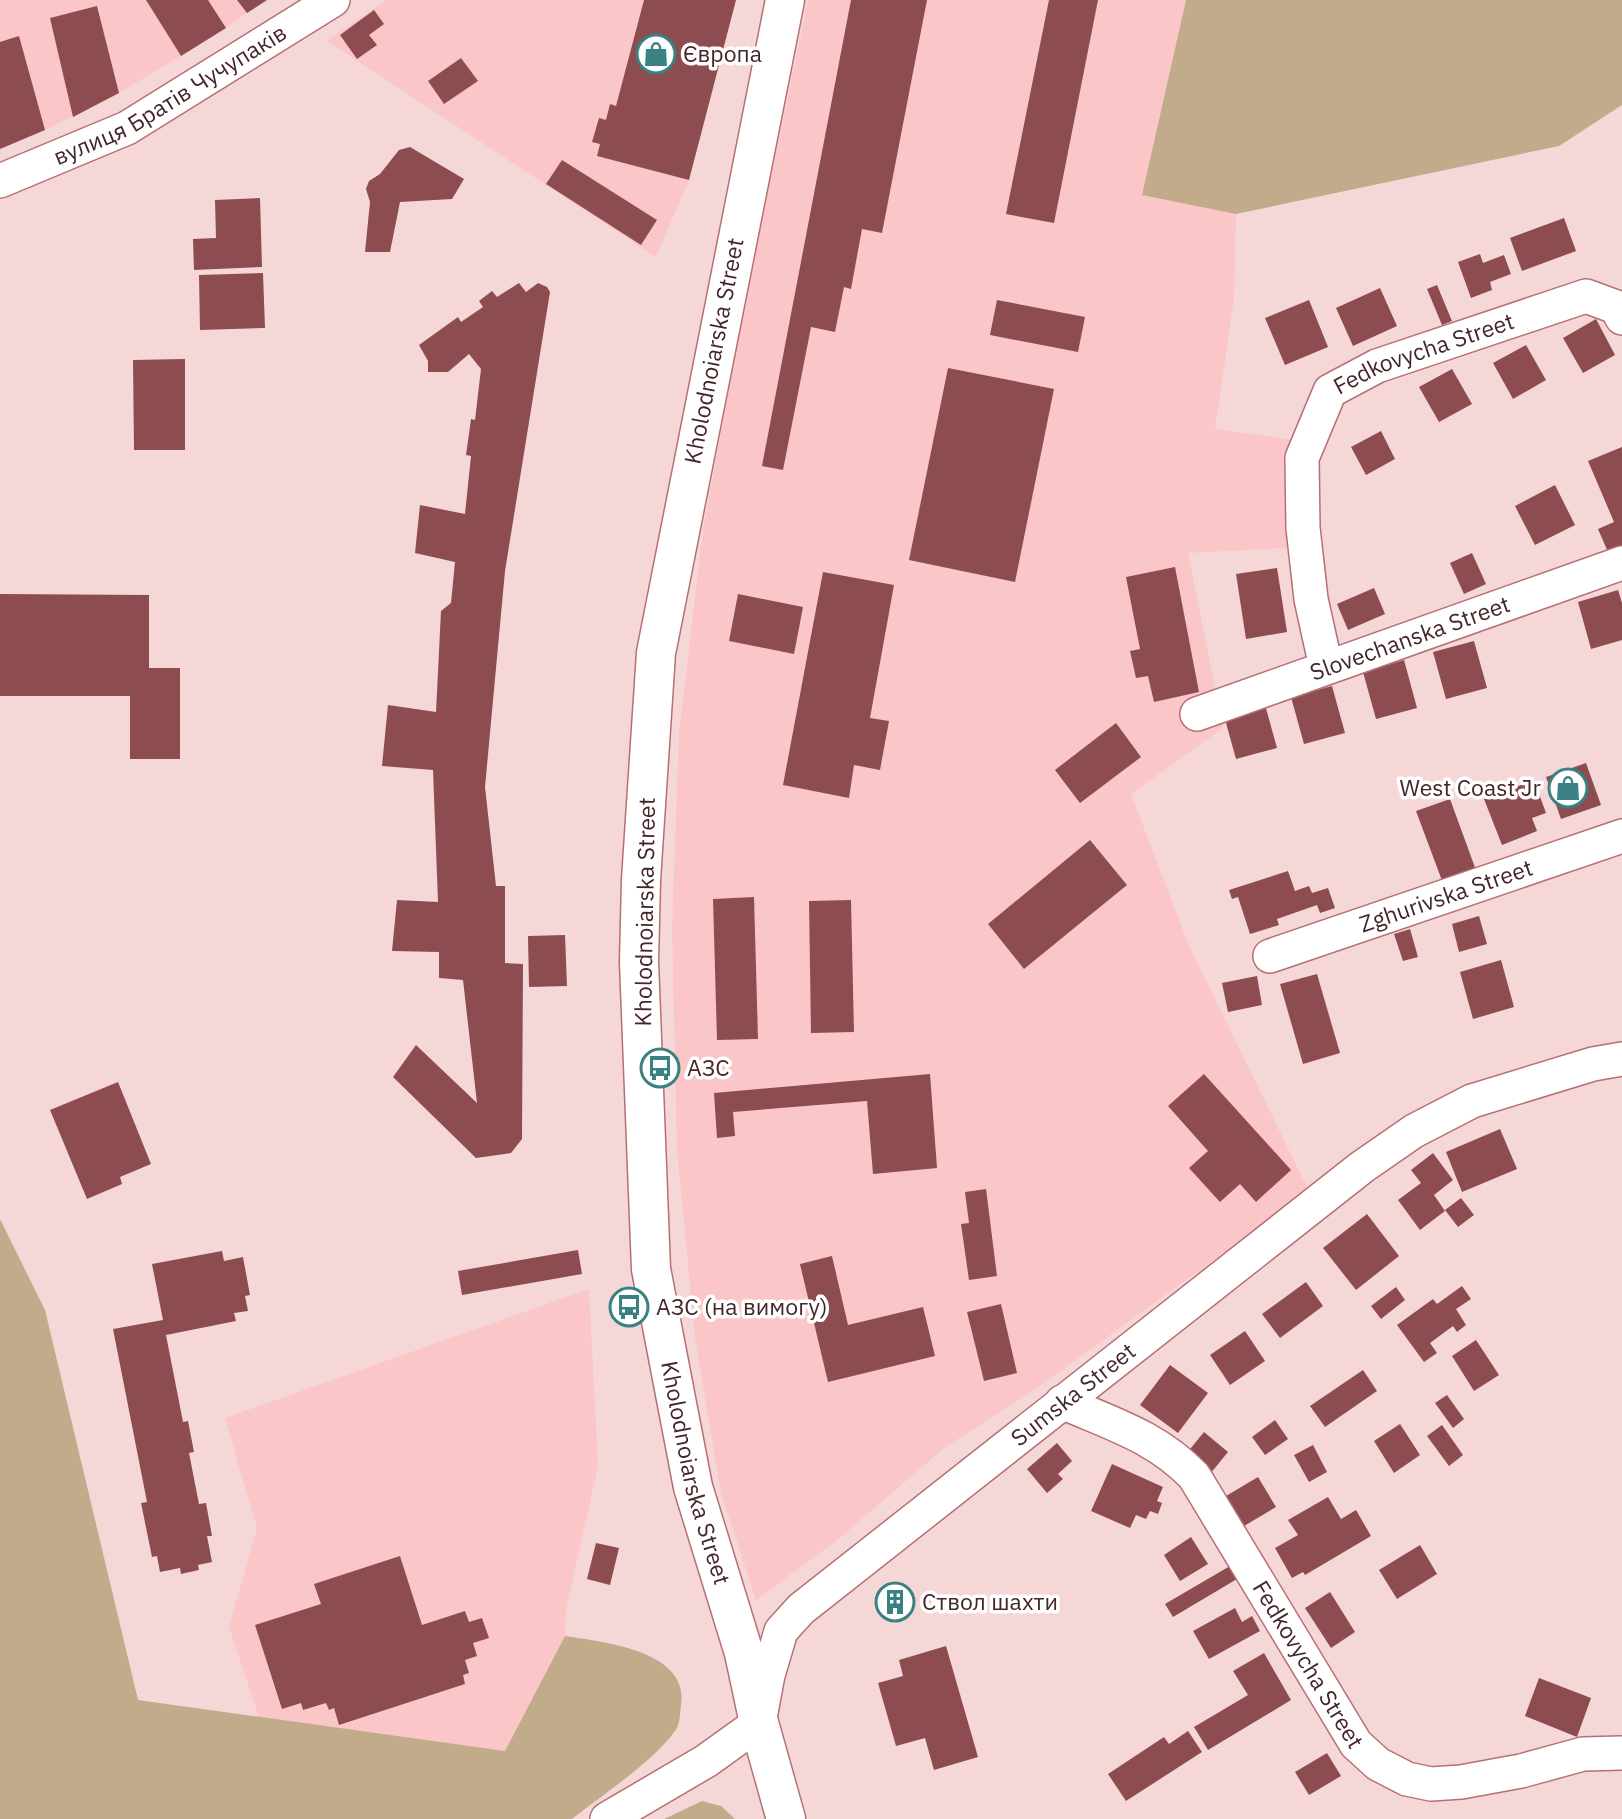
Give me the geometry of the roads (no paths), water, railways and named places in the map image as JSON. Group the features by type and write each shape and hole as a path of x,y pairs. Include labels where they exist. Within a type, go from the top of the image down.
{"main road":[{"name":"Kholodnoiarska Street","path":"785,0 656,653 642,867 639,962 651,1269 693,1487 744,1653 759,1723 786,1819"}],"street":[{"name":"вулиця Братів Чучупаків","path":"0,181 127,128 333,0"},
{"name":"Fedkovycha Street","path":"1326,667 1310,587 1303,528 1302,458 1330,391 1377,366 1586,296 1616,307 1622,318"},
{"name":"Slovechanska Street","path":"1198,714 1622,563"},
{"name":"Zghurivska Street","path":"1270,956 1622,836"},
{"name":"Sumska Street","path":"759,1723 768,1675 781,1631 801,1609 1285,1225 1414,1131 1472,1101 1593,1064 1622,1059"},
{"name":"Fedkovycha Street","path":"1062,1402 1149,1439 1175,1457 1194,1476 1356,1744 1378,1764 1407,1779 1431,1784 1461,1782 1583,1754 1622,1753"},
{"path":"607,1819 706,1761 759,1723"}],"place":[{"name":"Європа","path":"656,54"},
{"name":"West Coast Jr","path":"1568,788"},
{"name":"АЗС","path":"660,1068"},
{"name":"АЗС (на вимогу)","path":"629,1307"},
{"name":"Ствол шахти","path":"895,1602"}]}
